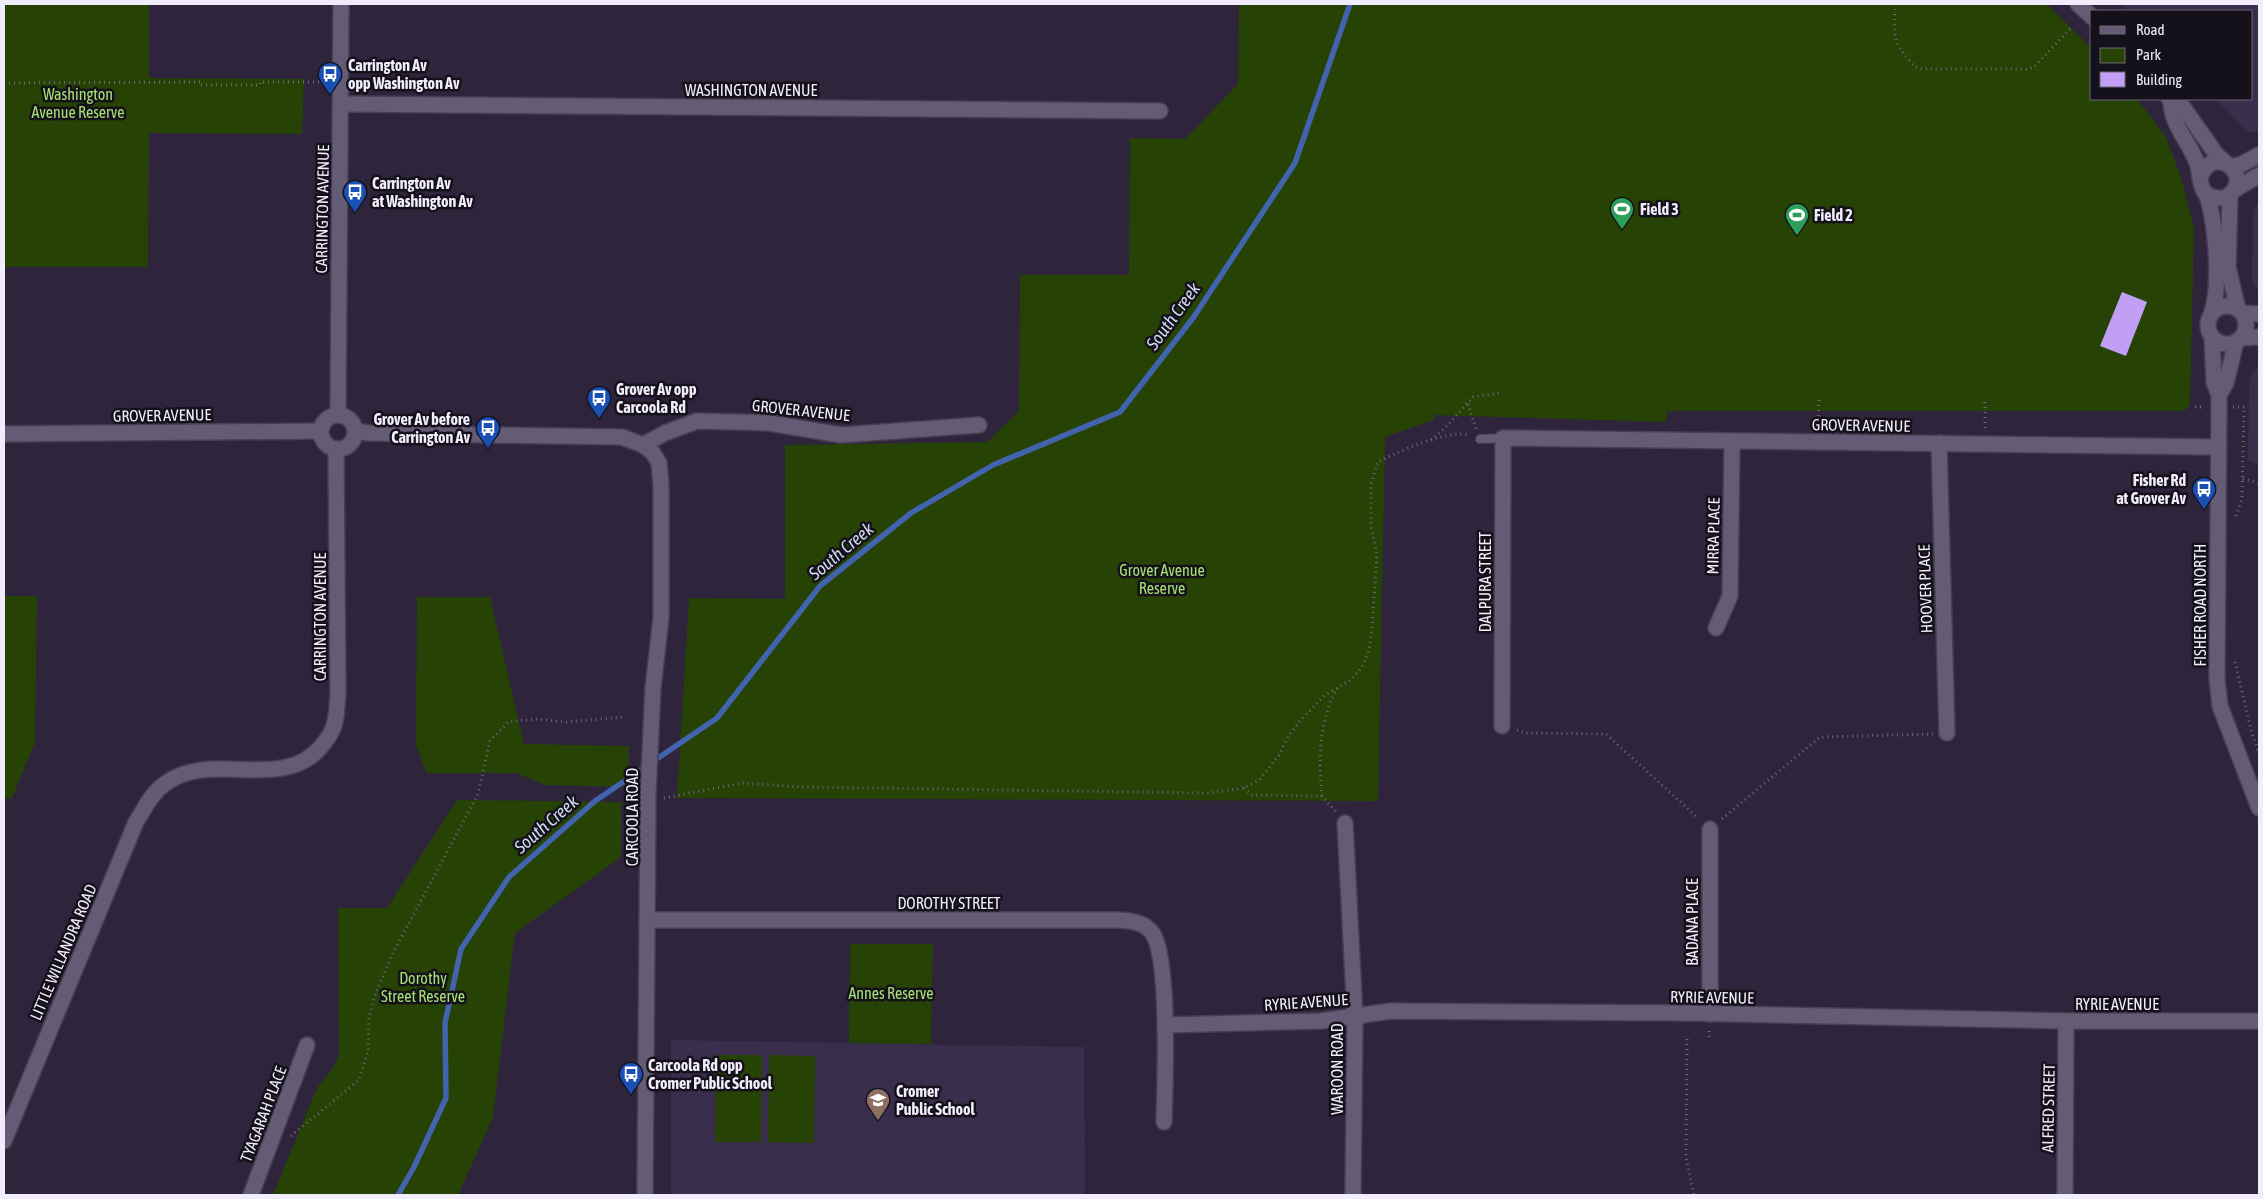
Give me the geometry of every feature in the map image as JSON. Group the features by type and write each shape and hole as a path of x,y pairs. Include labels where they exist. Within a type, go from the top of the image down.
{"street":[{"name":"CARRINGTON AVENUE","path":"338,414 341,4"},
{"path":"2078,4 2090,15"},
{"path":"2170,100 2183,107 2216,154 2229,165 2237,178 2232,192 2228,267 2246,326 2239,340"},
{"path":"2170,100 2171,114 2198,163 2201,186 2210,204 2216,248 2216,297 2207,324 2212,338 2223,344 2259,338"},
{"name":"WASHINGTON AVENUE","path":"341,104 1160,111"},
{"path":"2200,178 2203,170 2209,164 2218,161 2229,165 2242,164 2259,155"},
{"path":"2206,193 2217,198 2232,192 2259,175"},
{"path":"2212,312 2224,305 2240,311 2259,314"},
{"name":"FISHER ROAD NORTH","path":"2212,338 2214,382 2219,395 2217,679 2220,706 2259,808"},
{"name":"FISHER ROAD NORTH","path":"2219,395 2226,383 2239,340"},
{"path":"338,414 348,417 356,431 355,437 348,446 336,449 323,441 321,431 328,417 338,414"},
{"name":"GROVER AVENUE","path":"643,445 666,433 697,421 769,422 841,434 978,425"},
{"name":"GROVER AVENUE","path":"4,434 321,431"},
{"path":"356,431 368,433 622,437 643,445"},
{"name":"GROVER AVENUE","path":"1502,438 2218,447"},
{"name":"DALPURA STREET","path":"1502,438 1502,726"},
{"name":"MIRRA PLACE","path":"1716,628 1730,596 1732,441"},
{"name":"HOOVER PLACE","path":"1939,444 1947,733"},
{"name":"CARCOOLA ROAD","path":"643,445 658,463 661,485 661,618 650,729 648,795 645,1195"},
{"name":"CARRINGTON AVENUE","path":"318,750 329,738 335,722 338,695 338,467 336,449"},
{"name":"LITTLE WILLANDRA ROAD","path":"4,1141 136,822 150,797 165,783 183,773 202,768 282,769 306,761 318,750"},
{"name":"WAROON ROAD","path":"1345,824 1355,1016 1353,1195"},
{"name":"BADANA PLACE","path":"1710,829 1710,1014"},
{"name":"DOROTHY STREET","path":"648,920 1119,920 1139,922 1152,934 1158,951 1165,1025 1164,1122"},
{"name":"RYRIE AVENUE","path":"1165,1025 1320,1021 1391,1011 1710,1014 2066,1021 2259,1021"},
{"name":"ALFRED STREET","path":"2065,1195 2066,1021"},
{"name":"TYAGARAH PLACE","path":"251,1195 307,1046"}],"lane":[{"path":"1480,439 1502,438"}],"path":[{"path":"1895,4 1895,39 1897,47 1914,66 1922,69 2029,68 2035,66 2072,27"},
{"path":"4,83 200,82 200,85 260,85 260,82 324,82"},
{"path":"1430,440 1473,397 1500,393"},
{"path":"1818,426 1819,398"},
{"path":"1985,400 1985,429"},
{"path":"1468,404 1480,439"},
{"path":"2236,523 2243,479 2244,407"},
{"path":"664,798 743,783 801,787 1208,793 1244,788 1260,779 1279,755 1289,735 1325,695 1339,685 1351,680 1362,667 1369,651 1377,555 1371,525 1371,484 1378,462 1401,449 1430,440 1466,434 1480,439"},
{"path":"2243,479 2259,484"},
{"path":"2235,654 2235,662 2252,734 2259,753"},
{"path":"1339,685 1333,696 1322,732 1322,796 1345,824"},
{"path":"288,1138 359,1080 368,1051 369,1017 376,992 394,951 478,794 490,742 508,722 536,719 566,722 626,717"},
{"path":"1502,726 1525,732 1606,734 1710,829 1820,737 1947,733"},
{"path":"1244,788 1252,795 1322,796"},
{"path":"1687,1039 1686,1157 1694,1195"}],"shaded area":[{"path":"2121,4 2259,4 2259,133 2246,131 2216,100 2253,100 2253,10 2127,10"},
{"path":"2259,201 2259,292 2252,282 2253,212"},
{"path":"2259,366 2259,466 2248,460 2249,383 2251,374"},
{"name":"Cromer Public School","path":"671,1040 1084,1047 1085,1195 671,1195"}],"green space":[{"name":"Washington Avenue Reserve","path":"4,4 149,4 149,78 304,79 302,134 149,133 148,267 4,267"},
{"name":"Grover Avenue Reserve","path":"1239,4 2047,4 2090,47 2090,100 2138,100 2166,137 2182,181 2194,227 2190,405 2184,411 1667,411 1666,422 1434,415 1434,420 1385,437 1378,801 677,798 689,598 785,599 785,445 987,442 1019,411 1020,275 1129,275 1130,138 1185,139 1238,84"},
{"path":"4,596 37,596 35,742 12,798 4,798"},
{"path":"417,597 490,597 524,744 629,746 628,787 545,785 516,773 426,773 416,744"},
{"name":"Dorothy Street Reserve","path":"457,800 621,802 621,857 515,933 493,1117 458,1195 273,1195 317,1088 335,1065 339,1053 338,908 387,908"},
{"name":"Annes Reserve","path":"850,944 933,944 931,1044 849,1043"},
{"path":"716,1055 762,1055 761,1142 715,1142"},
{"path":"769,1055 815,1056 814,1143 768,1142"}],"building":[{"path":"2122,292 2147,302 2126,356 2100,346"}],"waterway":[{"name":"South Creek","path":"398,1195 414,1167 446,1098 445,1023 461,949 509,877 595,801 717,718 820,586 911,513 993,465 1120,412 1193,318 1295,163 1350,4"}],"place":[{"name":"Carrington Av opp Washington Av","path":"330,95"},
{"name":"Carrington Av at Washington Av","path":"355,213"},
{"name":"Field 3","path":"1622,230"},
{"name":"Field 2","path":"1797,236"},
{"name":"Grover Av opp Carcoola Rd","path":"599,419"},
{"name":"Grover Av before Carrington Av","path":"488,449"},
{"name":"Fisher Rd at Grover Av","path":"2204,510"},
{"name":"Carcoola Rd opp Cromer Public School","path":"631,1095"},
{"name":"Cromer Public School","path":"878,1121"}]}
